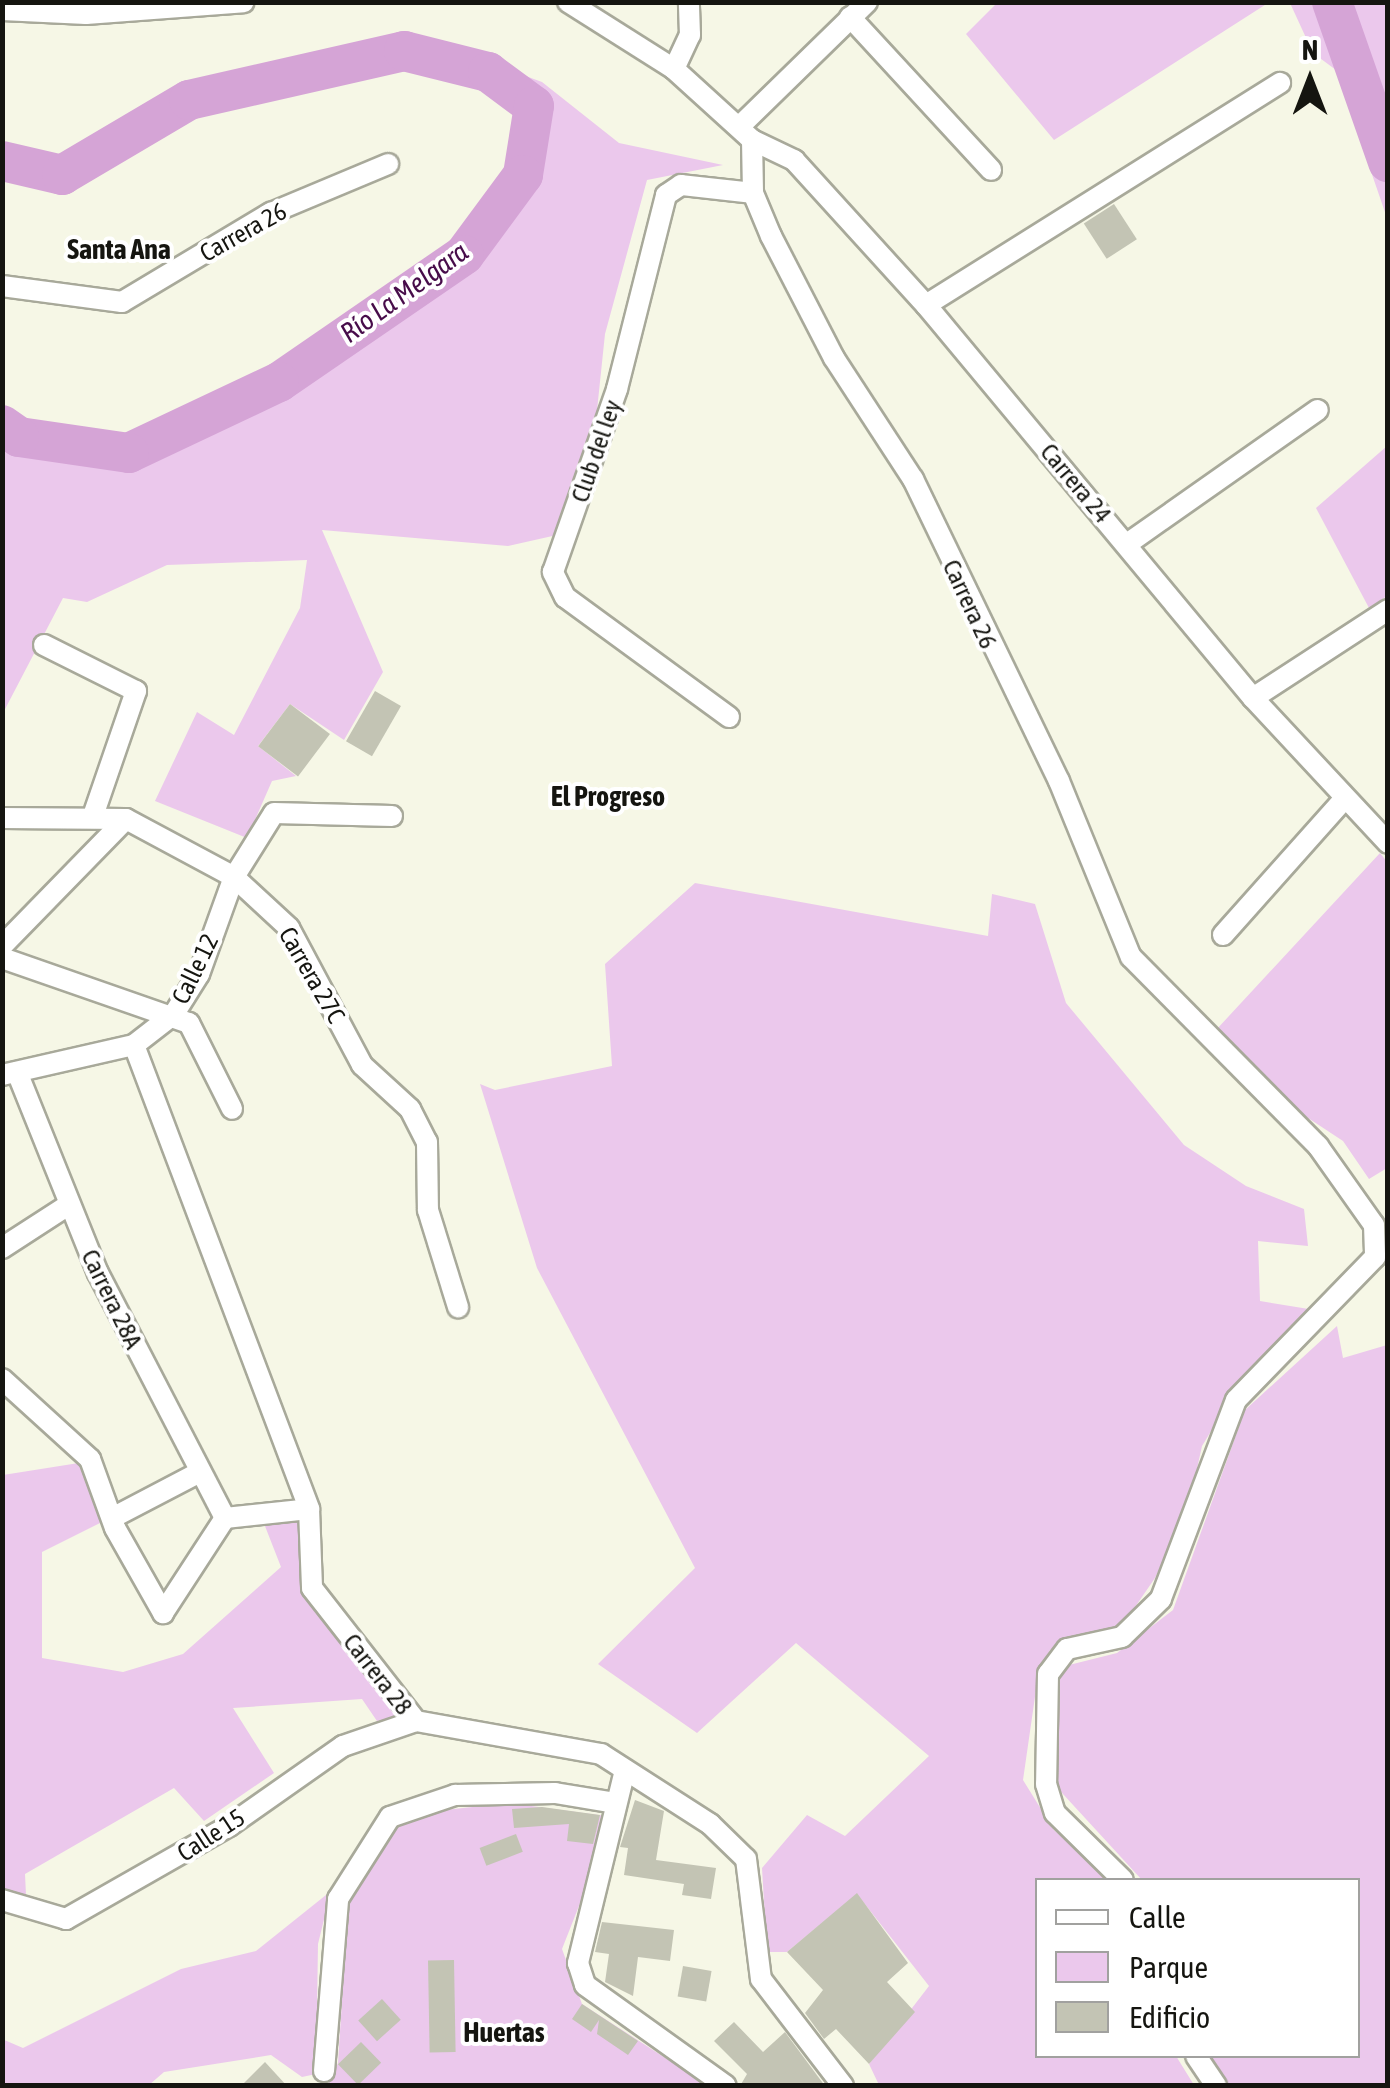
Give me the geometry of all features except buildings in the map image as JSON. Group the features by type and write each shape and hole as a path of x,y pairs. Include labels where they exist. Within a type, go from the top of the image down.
{"street":[{"path":"10,11 244,2"},
{"path":"568,2 674,69 747,132 867,2"},
{"path":"674,69 690,35 689,2"},
{"path":"850,16 990,170"},
{"path":"926,304 1280,83"},
{"name":"Carrera 26","path":"747,132 754,193 834,358 914,478 1059,781 1132,956 1318,1146 1374,1225 1374,1256 1236,1400 1162,1599 1122,1637 1067,1649 1048,1674 1046,1784 1055,1813 1121,1878"},
{"name":"Carrera 24","path":"747,132 794,160 926,304 1253,698 1388,843"},
{"name":"Carrera 26","path":"2,286 122,302 272,213 379,168"},
{"name":"Club del ley","path":"729,716 565,597 553,572 618,388 666,195 680,185 754,193"},
{"path":"1127,544 1318,410"},
{"path":"1253,698 1388,610"},
{"path":"44,645 136,690 94,814"},
{"path":"1224,935 1344,798"},
{"name":"Carrera 27C","path":"2,818 94,814 126,819 234,878 289,928 362,1065 410,1109 427,1142 428,1210 458,1307"},
{"name":"Calle 12","path":"10,1073 134,1045 174,1014 199,974 234,878 274,814 392,816"},
{"path":"2,946 126,819"},
{"path":"2,958 174,1014 189,1023 232,1109"},
{"name":"Carrera 28","path":"134,1045 310,1509 312,1588 416,1721 601,1754 710,1824 746,1859 761,1979 844,2086"},
{"name":"Carrera 28A","path":"10,1073 67,1206 225,1518"},
{"path":"2,1248 67,1206"},
{"path":"2,1379 90,1459 112,1518 163,1613 225,1518 310,1509"},
{"path":"112,1518 200,1472"},
{"name":"Calle 15","path":"2,1900 66,1919 229,1826 343,1746 416,1721"},
{"path":"626,1770 578,1962 585,1985 726,2086"},
{"path":"324,2071 338,1899 390,1817 454,1795 555,1793 616,1802"},
{"path":"1197,2058 1216,2086"}],"green space":[{"path":"997,2 1268,3 1054,140 966,34"},
{"path":"1290,3 1387,3 1387,218 1336,70 1313,53"},
{"path":"493,64 542,82 619,143 723,165 647,180 605,334 594,439 557,535 508,546 322,530 383,672 344,740 290,704 258,746 296,776 272,781 247,838 155,801 197,712 234,735 300,608 307,560 167,565 87,602 63,598 3,713 3,438 20,452 127,465 290,388 472,264 532,176 543,108"},
{"path":"1387,446 1387,596 1369,608 1316,508"},
{"path":"1380,853 1388,863 1387,1168 1369,1179 1343,1141 1299,1112 1216,1030"},
{"path":"695,883 988,936 992,894 1035,904 1066,1003 1184,1145 1246,1186 1304,1209 1308,1246 1258,1241 1260,1301 1321,1311 1238,1387 1202,1446 1189,1505 1155,1578 1124,1623 1050,1650 1038,1676 1023,1780 1054,1830 1108,1878 1035,1878 1035,2058 1177,2058 1194,2085 879,2085 869,2064 929,1986 857,1894 787,1952 767,1952 762,1868 807,1815 845,1836 929,1756 796,1643 697,1733 598,1664 695,1568 537,1268 480,1084 495,1090 612,1066 605,964"},
{"path":"1337,1326 1343,1358 1387,1345 1387,2085 1226,2085 1212,2058 1360,2058 1360,1878 1140,1878 1051,1781 1049,1705 1061,1667 1117,1653 1173,1610 1245,1410"},
{"path":"85,1462 100,1523 42,1552 42,1658 123,1672 183,1654 281,1567 263,1521 306,1522 303,1585 402,1716 377,1721 362,1699 233,1708 274,1773 204,1821 174,1788 25,1874 26,1895 3,1891 3,1475"},
{"path":"509,1803 606,1816 603,1845 562,1949 582,2004 707,2085 327,2086 338,2063 348,1906 396,1828 417,1813"},
{"path":"331,1891 318,1944 316,2074 302,2077 271,2055 164,2072 149,2085 3,2085 2,2039 23,2048 181,1969 256,1951"}],"waterway":[{"name":"Río La Melgara","path":"1332,2 1388,162"},
{"name":"Río La Melgara","path":"2,161 62,175 189,100 404,51 488,72 534,106 523,175 464,255 279,382 129,453 19,437 2,425"}],"district":[{"name":"Santa Ana","path":"119,249"},
{"name":"El Progreso","path":"608,796"},
{"name":"Huertas","path":"504,2032"}]}
